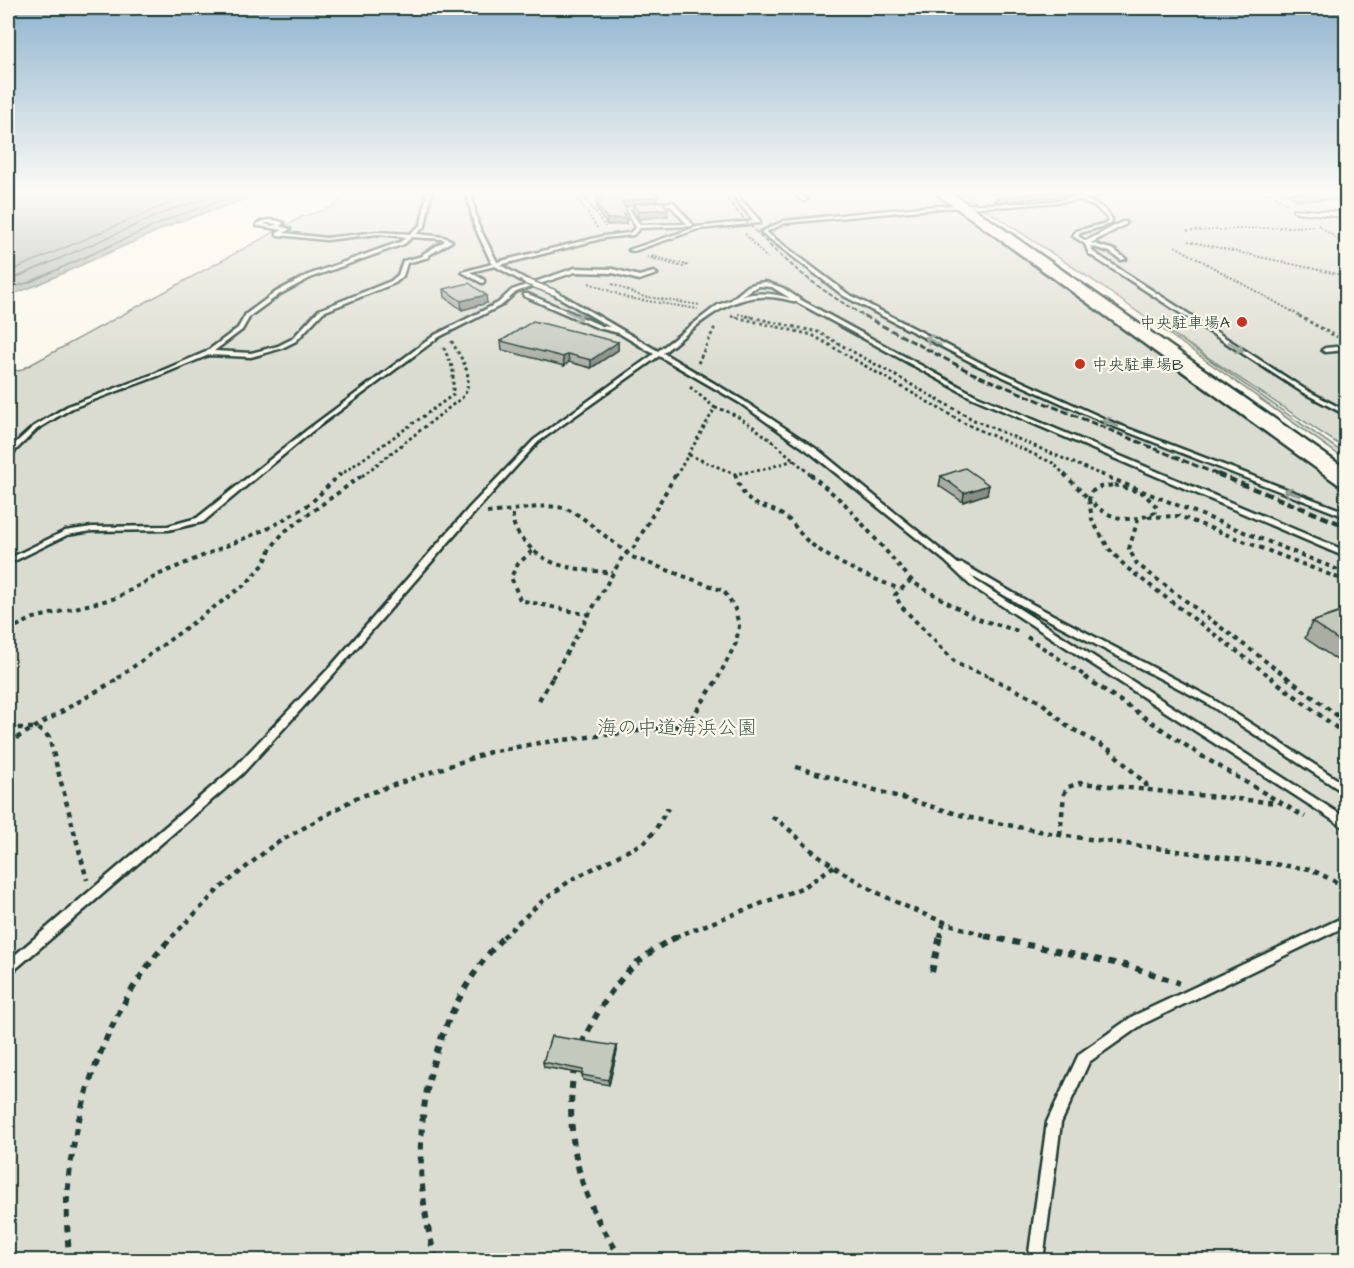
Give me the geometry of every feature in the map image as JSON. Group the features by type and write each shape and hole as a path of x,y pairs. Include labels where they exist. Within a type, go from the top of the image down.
{"main road":[{"path":"1035,252 1347,479"},
{"path":"1045,252 1347,466"}],"lane":[{"path":"8,453 35,428 70,407 208,353 240,329 248,315 278,293 310,276 376,252"},
{"path":"208,353 251,355 280,347 294,340 321,311 393,282 399,276 405,262 427,256 425,255 427,252"},
{"path":"489,252 495,264 527,282 553,292 742,402 815,452 973,583 1347,823"},
{"path":"482,281 465,272 543,252"},
{"path":"790,252 846,295 979,364 1112,424 1347,515"},
{"path":"1091,252 1304,391 1347,413"},
{"path":"1116,252 1122,259"},
{"path":"8,562 65,533 92,529 168,528 200,520 309,431 437,336 500,304 514,291 575,270 613,271 639,278 654,274"},
{"path":"732,301 745,288 760,283 778,286 799,301 973,396 1347,554"},
{"path":"8,968 238,771 335,667 472,510 536,441 658,354 720,306 732,301 770,295 778,291 778,286"},
{"path":"526,295 600,327 623,332"},
{"path":"770,295 799,301"},
{"path":"1325,350 1347,348"},
{"path":"948,560 1029,606 1208,700 1347,790"},
{"path":"1035,1260 1054,1122 1084,1058 1138,1020 1347,921"}],"path":[{"path":"762,252 767,258"},
{"path":"1186,252 1347,342"},
{"path":"1239,252 1347,276"},
{"path":"642,254 687,265 683,267 642,254"},
{"path":"580,282 630,297 700,307 634,294 618,289 605,278"},
{"path":"1347,573 1144,493 974,420 818,332 779,321 729,314 812,335 964,423 1053,463 1095,507 1106,514 1138,519 1179,516 1190,519 1347,581"},
{"path":"539,700 613,573 634,547 715,408 689,388 707,338 717,323"},
{"path":"8,743 132,670 247,583 264,564 271,548 284,532 396,451 464,396 471,386 470,372 450,340 457,335"},
{"path":"8,630 26,618 118,597 159,574 282,523 309,506 330,483 351,466 388,444 453,395 456,386 453,371 439,339"},
{"path":"689,455 735,474 761,470 794,460"},
{"path":"735,474 738,488 746,501 785,517 800,536 828,557 900,589"},
{"path":"1148,517 1155,512 1156,506 1144,493 1114,485 1100,487 1091,492 1089,499 1092,520 1109,549 1126,568 1347,735"},
{"path":"69,1260 66,1207 70,1160 88,1080 112,1025 150,962 182,921 220,884 276,842 334,808 372,792 490,752 579,739 646,734 687,725 697,706 720,679 736,643 741,620 734,603 724,591 632,557 580,514 568,509 549,506 513,513 472,510"},
{"path":"513,513 513,524 532,551 553,566 613,573"},
{"path":"1138,519 1129,549 1137,564 1347,722"},
{"path":"532,551 517,565 511,577 520,600 589,615"},
{"path":"912,580 896,595 901,606 922,625 934,643 957,664 1005,683 1041,702 1067,726 1110,750 1146,784 1147,789"},
{"path":"8,728 37,728 49,737 92,898"},
{"path":"796,767 971,818 1060,835 1310,869 1347,887"},
{"path":"1060,835 1064,794 1068,787 1080,783 1283,804"},
{"path":"436,1260 421,1203 418,1162 422,1120 432,1070 456,1005 478,966 521,920 551,894 584,872 650,838 668,808"},
{"path":"772,817 834,866 896,902 944,924 1000,940 1129,966 1188,985 1178,989"},
{"path":"579,1050 600,1006 616,983 650,950 670,938 804,887 834,866"},
{"path":"932,972 944,924"},
{"path":"576,1059 568,1120 572,1152 596,1223 624,1260"}],"green space":[{"name":"海の中道海浜公園","path":"237,252 1018,252 1346,490 1346,1260 8,1260 8,369 19,371"},
{"path":"1050,252 1346,252 1346,449 1164,328 1346,455 1346,460"}],"water":[{"path":"8,252 110,252 32,287 8,296"}],"building":[{"path":"469,283 486,295 461,301 444,289"},
{"path":"533,321 618,342 591,360 568,354 563,357 501,341"},
{"path":"965,468 989,485 964,493 941,476"},
{"path":"1347,610 1347,646 1312,622"},
{"path":"551,1036 617,1046 608,1080 582,1075 583,1070 543,1062"}],"railway":[{"path":"777,252 825,291 866,317"},
{"path":"864,316 972,373 1221,476"},
{"path":"1217,474 1346,526"}],"place":[{"name":"中央駐車場A","path":"1242,322"},
{"name":"中央駐車場B","path":"1080,364"}]}
